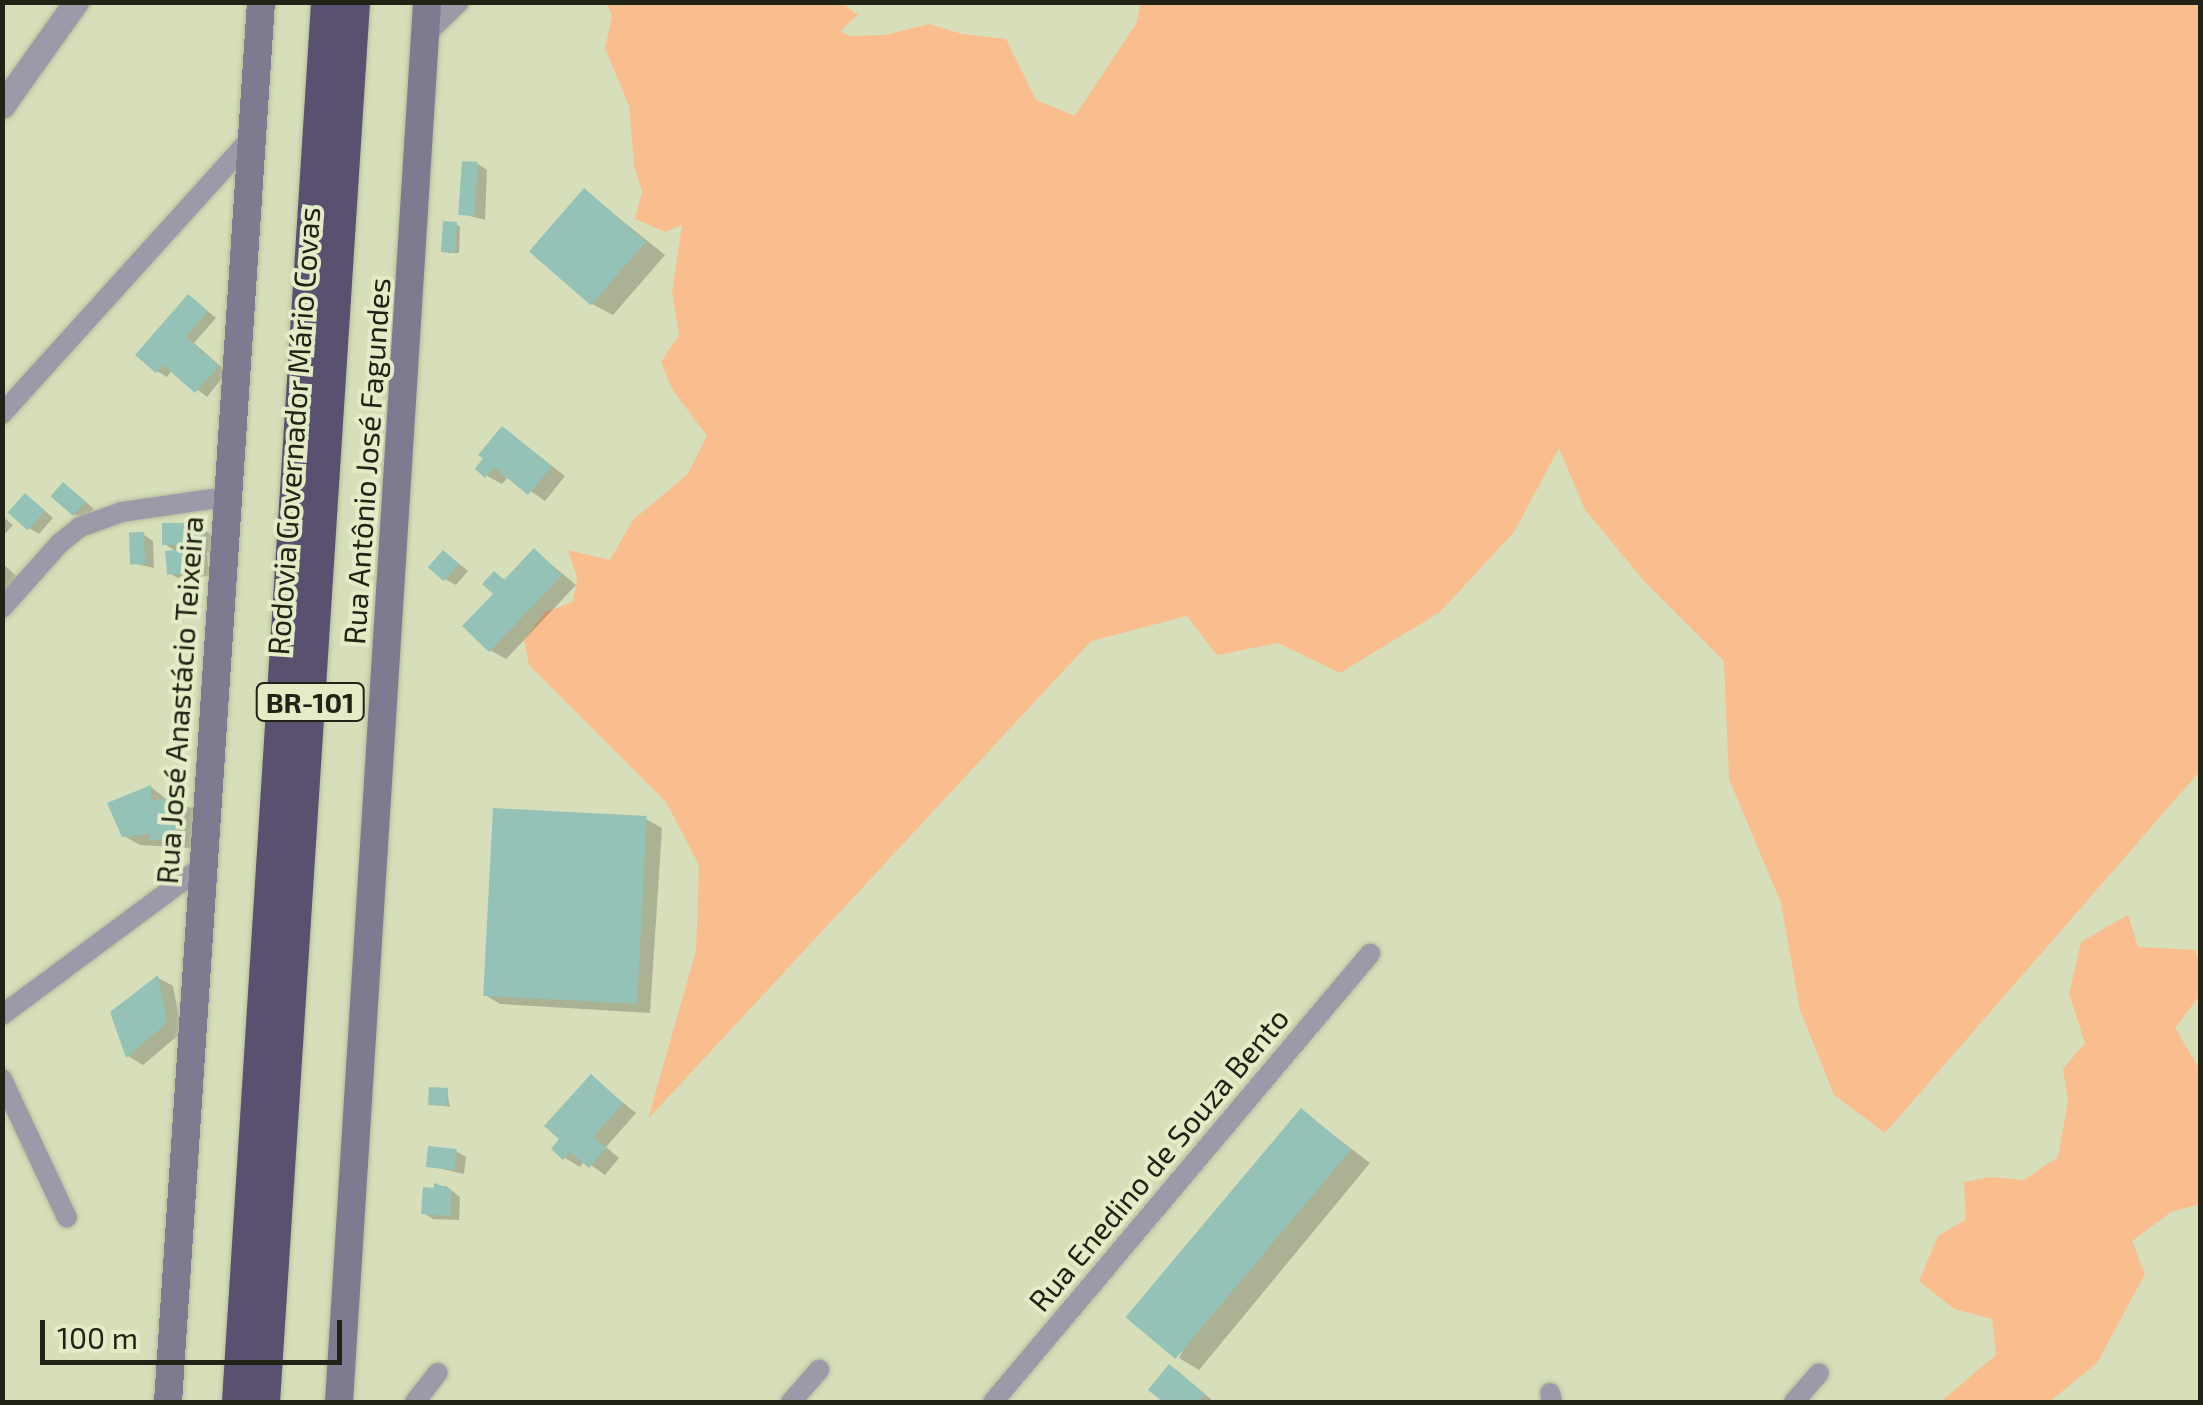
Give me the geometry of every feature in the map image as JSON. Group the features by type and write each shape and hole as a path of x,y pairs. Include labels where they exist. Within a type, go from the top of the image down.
{"highway":[{"name":"Rodovia Governador Mário Covas","path":"237,1402 326,2"},
{"name":"Rodovia Governador Mário Covas","path":"266,1402 356,2"}],"main road":[{"name":"Rua José Anastácio Teixeira","path":"168,1402 225,497 261,2"},
{"name":"Rua Antônio José Fagundes","path":"340,1402 427,2"}],"street":[{"path":"2,106 76,2"},
{"path":"425,35 459,2"},
{"path":"2,414 250,140"},
{"path":"2,608 58,544 80,527 122,512 225,497"},
{"path":"2,1016 201,868"},
{"name":"Rua Enedino de Souza Bento","path":"992,1402 1370,954"},
{"path":"2,1079 67,1218"},
{"path":"791,1402 819,1370"},
{"path":"415,1402 438,1373"},
{"path":"1794,1402 1819,1373"}],"shaded area":[{"path":"607,3 842,3 858,15 840,31 850,36 885,35 929,24 962,34 1006,39 1036,100 1075,116 1136,24 1141,3 2200,3 2200,771 1885,1133 1834,1095 1800,1010 1781,903 1729,779 1724,661 1644,581 1585,510 1559,448 1514,532 1440,612 1340,673 1278,643 1217,655 1187,616 1091,641 648,1119 696,951 699,865 666,802 529,665 524,640 545,612 573,602 577,578 568,550 610,560 633,520 688,474 707,436 672,389 661,362 679,335 672,292 682,225 665,232 635,219 642,192 634,165 629,106 605,48 612,16"},
{"path":"2128,915 2138,947 2195,950 2200,964 2200,995 2175,1028 2200,1070 2200,1204 2171,1212 2132,1241 2145,1274 2097,1363 2049,1402 1940,1402 1996,1355 1992,1319 1954,1309 1919,1281 1938,1236 1966,1219 1964,1182 1992,1177 2024,1180 2058,1157 2068,1100 2063,1069 2085,1043 2069,994 2081,942"}],"building":[{"path":"462,161 478,162 474,216 458,215"},
{"path":"584,188 646,242 591,305 529,251"},
{"path":"443,221 457,222 455,253 441,252"},
{"path":"188,294 208,311 186,337 219,366 195,393 163,365 156,373 135,355"},
{"path":"502,426 552,466 528,495 494,467 485,478 475,469 483,458 478,455"},
{"path":"63,482 86,502 73,516 51,496"},
{"path":"25,493 45,511 28,530 8,512"},
{"path":"162,523 199,523 199,545 162,545"},
{"path":"144,532 145,564 130,565 129,533"},
{"path":"198,548 200,572 167,575 165,551"},
{"path":"534,548 562,575 489,652 462,626 493,594 482,584 494,571 504,580"},
{"path":"443,550 459,564 444,581 428,567"},
{"path":"151,785 151,800 181,798 176,840 150,840 150,834 122,837 107,803"},
{"path":"493,808 647,816 637,1004 483,996"},
{"path":"158,975 167,1023 126,1058 110,1012"},
{"path":"591,1074 623,1103 593,1137 606,1148 589,1168 570,1152 563,1160 551,1149 559,1139 544,1126"},
{"path":"429,1087 448,1088 447,1106 428,1105"},
{"path":"1301,1108 1351,1150 1175,1359 1126,1317"},
{"path":"428,1146 457,1149 455,1170 426,1167"},
{"path":"434,1183 451,1189 450,1216 421,1214 423,1187 434,1188"},
{"path":"1169,1364 1205,1394 1198,1402 1163,1402 1148,1390"}]}
